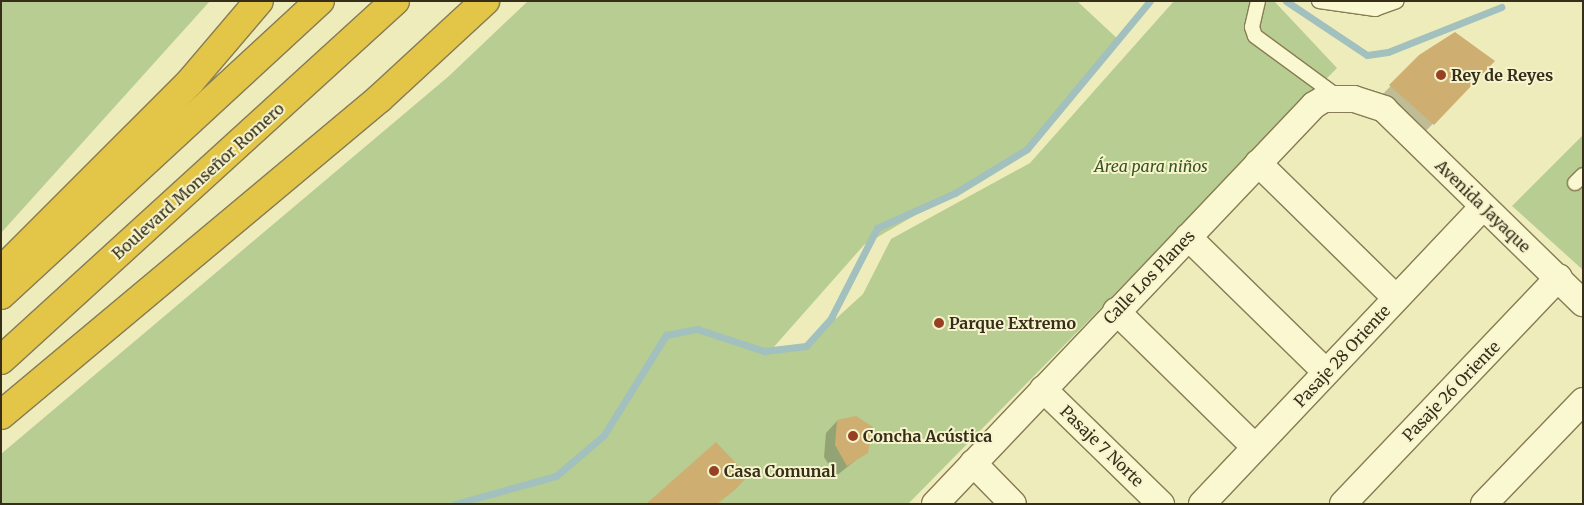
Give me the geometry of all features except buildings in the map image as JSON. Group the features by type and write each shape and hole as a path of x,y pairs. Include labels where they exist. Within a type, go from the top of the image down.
{"highway":[{"path":"1,271 190,82 259,1"},
{"path":"1,295 320,1"},
{"name":"Boulevard Monseñor Romero","path":"1,360 395,1"},
{"path":"1,414 380,98 485,1"}],"street":[{"name":"Avenida Jayaque","path":"1338,97 1384,109 1482,208 1559,277 1583,303"},
{"name":"Calle Los Planes","path":"934,504 1314,104 1338,97"},
{"path":"1258,163 1396,298"},
{"name":"Pasaje 28 Oriente","path":"1202,504 1482,208"},
{"path":"1188,237 1326,372"},
{"name":"Pasaje 26 Oriente","path":"1343,504 1559,277"},
{"path":"1116,312 1255,448"},
{"name":"Pasaje 7 Norte","path":"1043,389 1160,504"},
{"path":"1484,504 1583,401"},
{"path":"973,463 1013,504"}],"lane":[{"path":"1258,1 1252,27 1255,36 1338,97"},
{"path":"1319,1 1375,9 1397,1"}],"green space":[{"path":"1,1 210,1 1,233"},
{"name":"Área para niños","path":"528,1 1077,1 1120,41 1023,152 864,245 772,349 806,346 863,294 891,239 1030,163 1174,1 1274,1 1337,68 908,504 1,504 1,454 449,76"},
{"path":"1583,135 1583,270 1512,206"}],"waterway":[{"path":"455,504 556,476 604,435 666,335 697,329 764,351 806,346 831,318 877,228 955,193 1027,149 1150,1"},
{"path":"1286,1 1367,55 1388,52 1501,7"}],"place":[{"name":"Rey de Reyes","path":"1441,75"},
{"name":"Parque Extremo","path":"939,323"},
{"name":"Concha Acústica","path":"853,436"},
{"name":"Casa Comunal","path":"714,471"}]}
